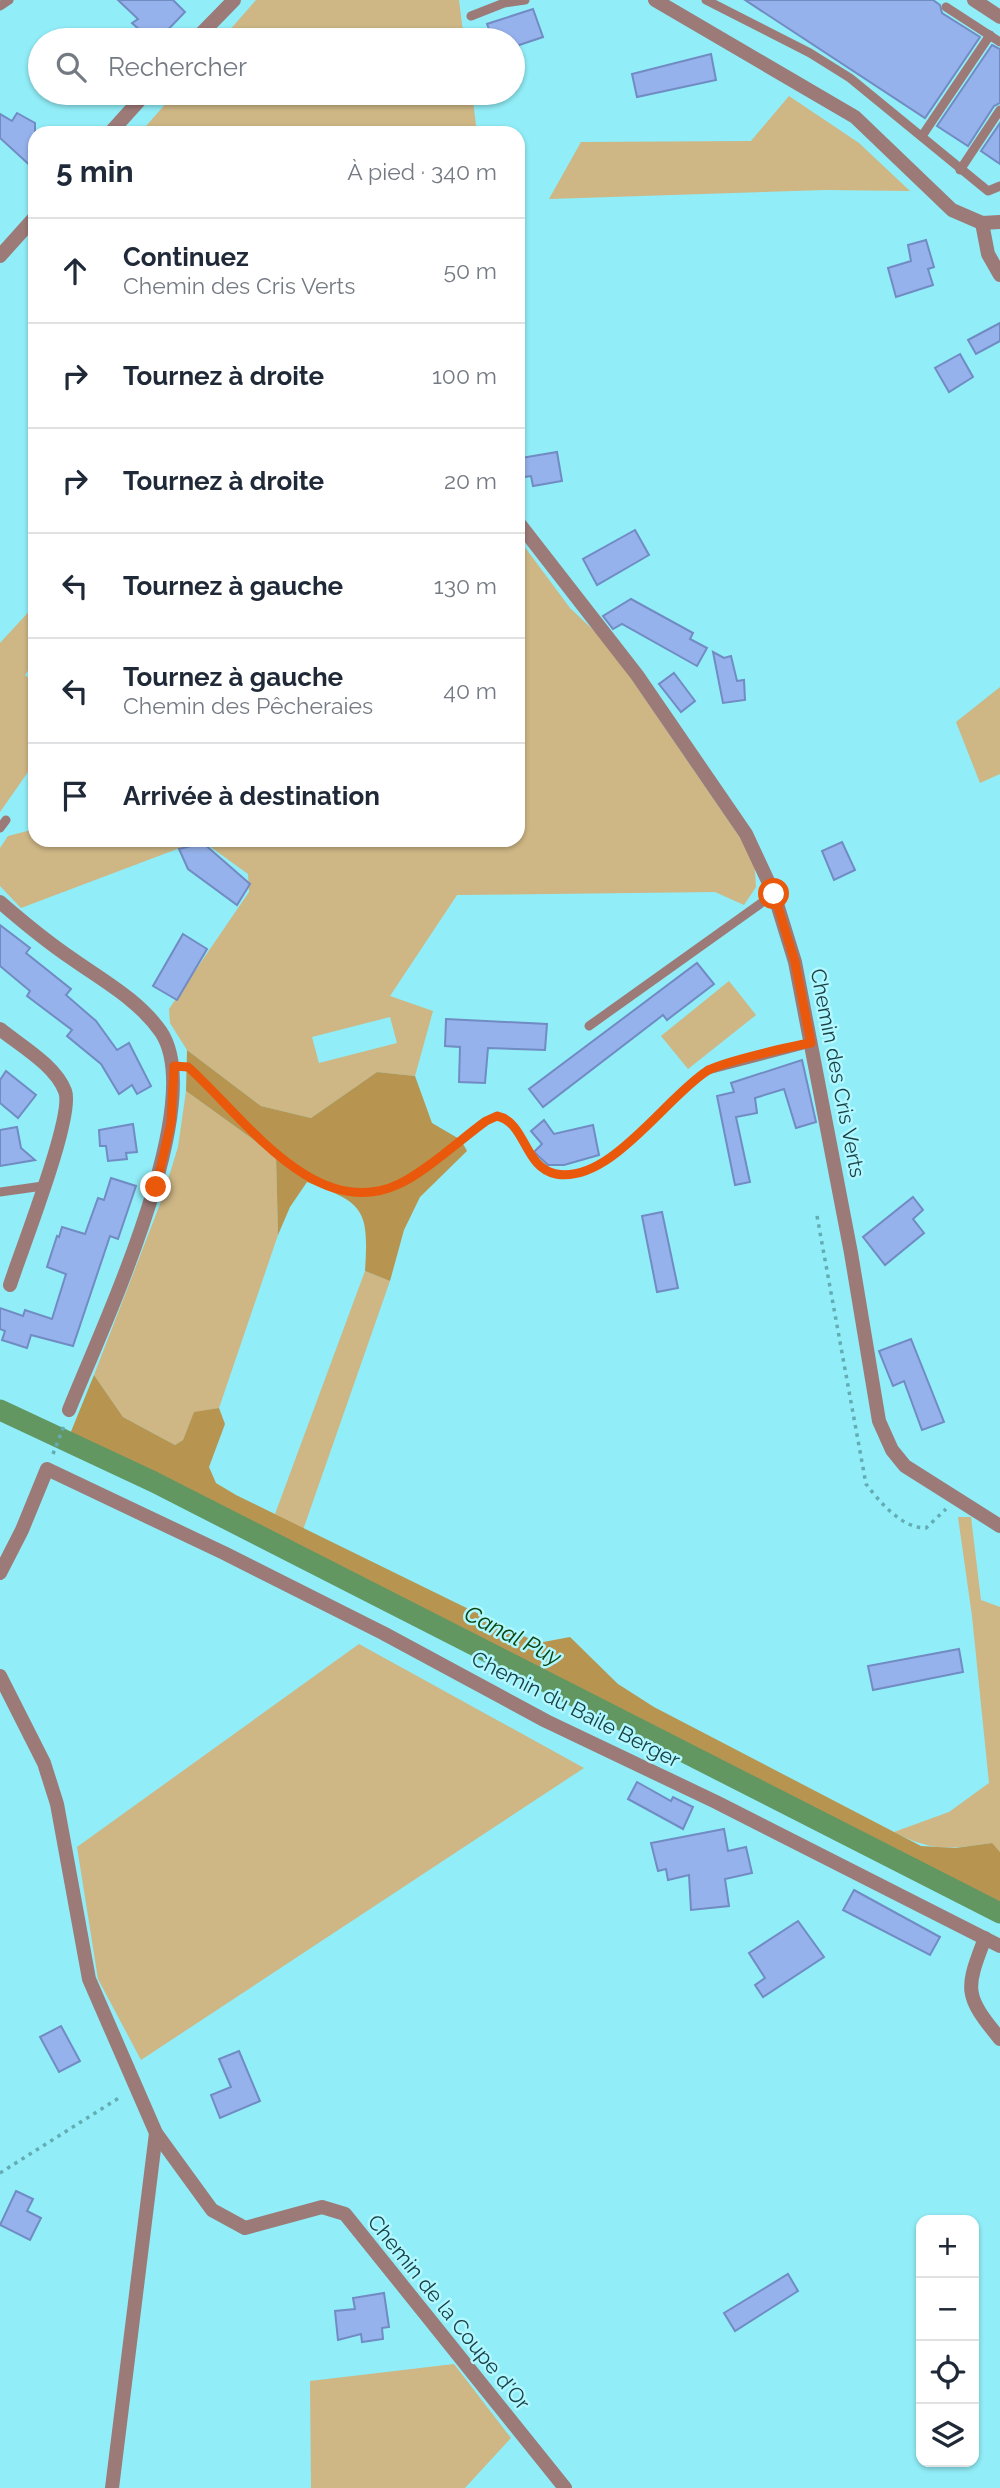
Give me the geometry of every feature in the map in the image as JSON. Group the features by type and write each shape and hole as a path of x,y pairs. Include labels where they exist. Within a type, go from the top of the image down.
{"street":[{"path":"207,28 234,0"},
{"path":"655,0 855,117 952,210 982,223 1000,222"},
{"path":"974,0 1000,17"},
{"path":"116,126 135,105"},
{"path":"982,223 988,254 1000,275"},
{"path":"0,256 28,225"},
{"name":"Chemin des Cris Verts","path":"525,531 637,675 746,834 774,894 795,962 851,1253 879,1421 892,1450 905,1466 1000,1526"},
{"path":"0,902 50,943 141,1009 162,1034 174,1066 171,1123 156,1187 69,1410"},
{"path":"0,1029 49,1069 66,1092 64,1123 9,1285"},
{"name":"Chemin du Baile Berger","path":"0,1573 22,1530 47,1469 236,1559 383,1633 546,1721 716,1802 1000,1945"},
{"name":"Chemin de la Coupe d'Or","path":"0,1676 44,1763 57,1804 89,1979 156,2133 212,2210 245,2228 323,2207 345,2214 565,2488"},
{"path":"985,1938 970,1978 974,2008 1000,2039"},
{"path":"112,2488 156,2133"}],"lane":[{"path":"0,6 9,0"},
{"path":"471,16 503,4 526,0"},
{"path":"706,0 810,53 850,78 988,191 1000,186"},
{"path":"946,7 1000,42"},
{"path":"922,136 990,35"},
{"path":"960,170 1000,110"},
{"path":"589,1026 774,894"},
{"path":"708,1070 811,1043"},
{"path":"0,1192 43,1186"}],"path":[{"path":"174,1066 188,1067 292,1169 336,1190 364,1195 400,1184 486,1121 497,1116 513,1124 532,1157 544,1169 557,1174 594,1169 708,1070"},
{"path":"56,1446 63,1428"},
{"path":"0,2173 135,2087"}],"shaded area":[{"path":"256,0 459,0 462,28 232,28"},
{"path":"789,96 859,143 910,191 825,190 549,199 581,142 751,141"},
{"path":"164,105 474,105 476,126 146,126"},
{"path":"525,547 570,608 606,642 754,858 756,887 744,905 715,892 457,895 390,996 433,1011 415,1076 377,1072 311,1118 261,1106 187,1050 170,1023 169,1009 249,892 248,874 211,847 525,847","holes":["390,1017 397,1043 319,1063 312,1037"]},
{"path":"28,613 28,671 25,675 28,677 28,772 0,812 0,643"},
{"path":"1000,687 1000,774 980,783 956,722"},
{"path":"28,831 28,847 182,847 21,908 0,886 0,848 8,836"},
{"path":"729,981 756,1015 688,1069 661,1036"},
{"path":"187,1050 261,1106 311,1118 377,1072 415,1076 432,1123 461,1140 467,1151 420,1197 404,1230 390,1281 365,1271 366,1234 359,1211 341,1196 326,1189 307,1182 290,1207 278,1235 276,1156 186,1091"},
{"path":"186,1091 276,1156 278,1235 219,1408 194,1413 183,1440 175,1445 123,1417 94,1375 162,1199 178,1147"},
{"path":"365,1271 390,1281 303,1530 275,1514"},
{"path":"94,1375 123,1417 175,1445 183,1440 194,1412 219,1408 225,1424 209,1467 216,1483 236,1495 538,1643 570,1637 618,1684 654,1707 921,1846 955,1848 992,1843 1000,1852 1000,1908 70,1434"},
{"path":"958,1517 971,1517 981,1600 1000,1607 1000,1852 991,1843 964,1847 931,1846 894,1832 949,1812 989,1783 972,1616"},
{"path":"359,1644 584,1768 141,2060 98,1979 77,1847"},
{"path":"454,2364 511,2438 465,2488 311,2488 310,2381"}],"building":[{"path":"118,0 173,0 185,12 170,28 138,28 132,23 138,19"},
{"path":"745,0 933,0 940,5 942,13 980,37 925,118"},
{"path":"533,9 543,37 525,43 525,28 488,28 487,24"},
{"path":"992,45 1000,49 1000,103 994,106 968,146 937,126"},
{"path":"711,54 716,80 637,97 632,74"},
{"path":"17,113 35,123 35,126 28,126 28,164 0,138 0,114 12,121"},
{"path":"1000,123 1000,164 981,151"},
{"path":"926,240 934,267 928,269 933,285 896,297 888,268 911,261 908,245"},
{"path":"1000,323 1000,341 976,354 968,340"},
{"path":"960,354 973,377 949,392 935,368"},
{"path":"557,452 562,481 533,486 531,476 525,477 525,457"},
{"path":"635,530 649,555 597,585 583,559"},
{"path":"631,599 693,633 690,639 707,648 697,666 622,624 613,629 603,616"},
{"path":"713,652 724,658 731,656 737,681 744,680 745,700 723,703"},
{"path":"674,673 695,701 681,712 659,684"},
{"path":"842,842 855,870 834,880 822,851"},
{"path":"208,847 250,884 237,905 188,869 179,849"},
{"path":"0,925 30,948 26,953 71,989 66,995 96,1021 117,1050 129,1043 151,1086 137,1094 132,1085 119,1094 101,1064 67,1036 72,1030 27,996 30,991 0,966"},
{"path":"183,934 207,949 177,1000 153,986"},
{"path":"697,963 714,984 667,1020 663,1015 543,1107 529,1089"},
{"path":"446,1019 547,1024 545,1050 488,1048 485,1083 459,1082 460,1047 445,1046"},
{"path":"802,1060 816,1122 796,1128 784,1089 755,1098 757,1113 736,1117 750,1182 735,1185 717,1096 734,1092 731,1083"},
{"path":"6,1071 36,1095 18,1118 0,1103 0,1080"},
{"path":"544,1120 554,1134 593,1125 599,1155 564,1165 548,1165 534,1152 542,1144 531,1131"},
{"path":"133,1124 137,1152 126,1153 127,1159 108,1161 106,1146 100,1146 99,1130"},
{"path":"17,1127 21,1148 35,1160 0,1166 0,1130"},
{"path":"111,1178 136,1186 118,1239 110,1236 73,1346 31,1335 27,1348 2,1340 5,1331 0,1329 0,1308 23,1316 25,1310 52,1319 66,1274 47,1267 57,1236 59,1237 62,1227 85,1234 98,1198 104,1200"},
{"path":"913,1197 923,1210 913,1219 924,1233 885,1265 863,1237"},
{"path":"662,1212 678,1288 657,1292 642,1216"},
{"path":"911,1339 944,1422 922,1430 904,1381 893,1386 879,1351"},
{"path":"959,1649 963,1672 873,1690 868,1666"},
{"path":"637,1782 671,1801 673,1797 693,1807 683,1829 628,1799"},
{"path":"724,1829 728,1851 746,1847 752,1873 725,1879 729,1906 691,1910 689,1875 668,1880 666,1869 658,1871 651,1843"},
{"path":"854,1890 940,1937 930,1955 843,1910"},
{"path":"798,1921 824,1957 763,1997 755,1985 765,1978 749,1953"},
{"path":"61,2026 80,2061 59,2072 40,2037"},
{"path":"239,2051 260,2101 220,2118 211,2095 231,2087 219,2059"},
{"path":"16,2191 33,2199 27,2211 41,2218 30,2240 0,2225"},
{"path":"788,2274 798,2291 735,2331 724,2313"},
{"path":"384,2293 389,2327 382,2328 383,2339 362,2342 361,2334 338,2340 335,2311 355,2309 353,2298"}],"waterway":[{"name":"Canal Puy","path":"0,1410 154,1482 1000,1913"}],"route":[{"path":"156,1187 171,1123 174,1066 188,1067 218,1093 292,1169 336,1190 364,1195 400,1184 486,1121 497,1116 506,1118 513,1124 532,1157 544,1169 557,1174 594,1169 708,1070 811,1043 795,962 774,894"}]}
